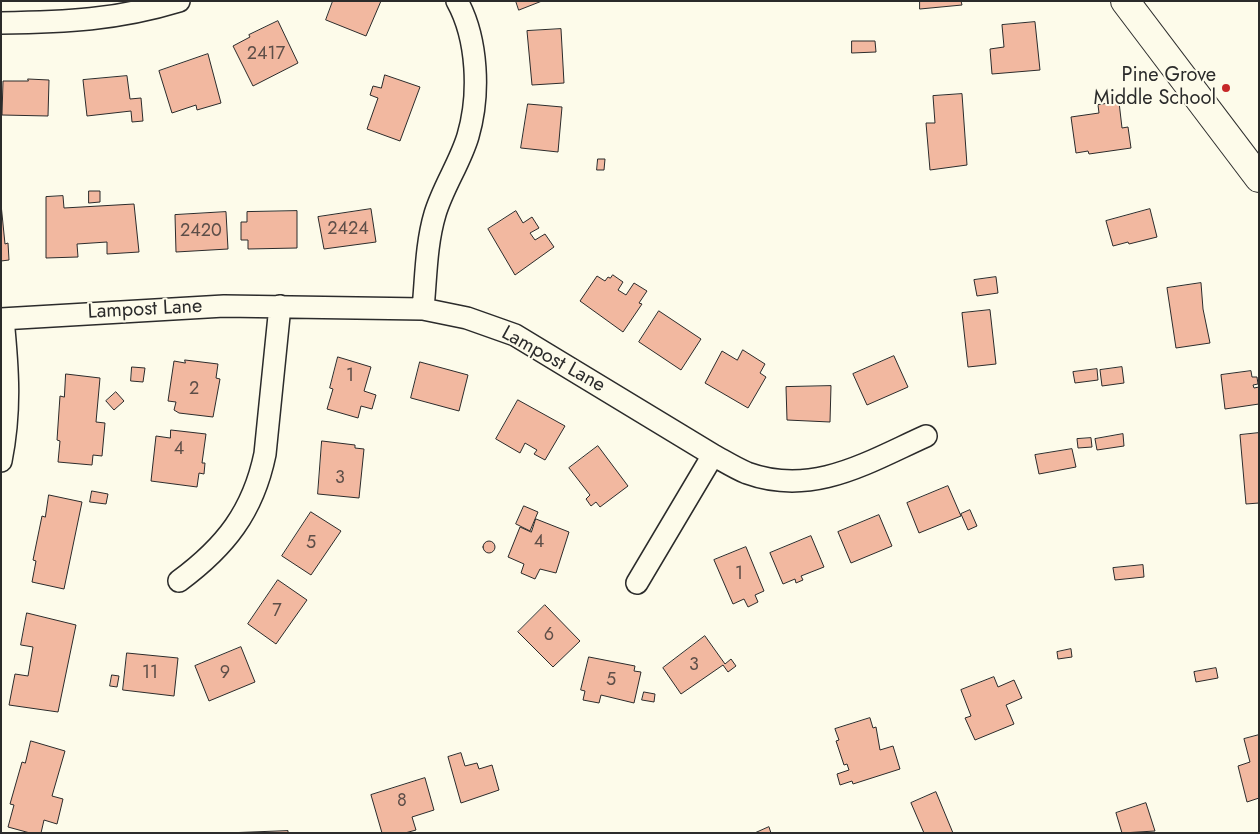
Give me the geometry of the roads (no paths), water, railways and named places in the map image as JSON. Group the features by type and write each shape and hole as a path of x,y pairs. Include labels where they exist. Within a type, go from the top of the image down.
{"street":[{"path":"1,22 79,22 142,13 179,1"},
{"path":"423,309 430,237 434,216 441,194 468,137 473,108 475,72 470,38 457,1"},
{"path":"1125,1 1259,178"},
{"path":"179,581 207,560 228,538 250,502 260,477 265,454 280,306"},
{"name":"Lampost Lane","path":"2,319 158,308 280,306 423,309 467,318 515,335 713,455 747,473 777,480 803,482 828,478 857,468 926,436"},
{"path":"1,461 9,413 9,386 2,319"},
{"path":"637,583 713,455"}],"place":[{"name":"Pine Grove Middle School","path":"1226,88"}]}
